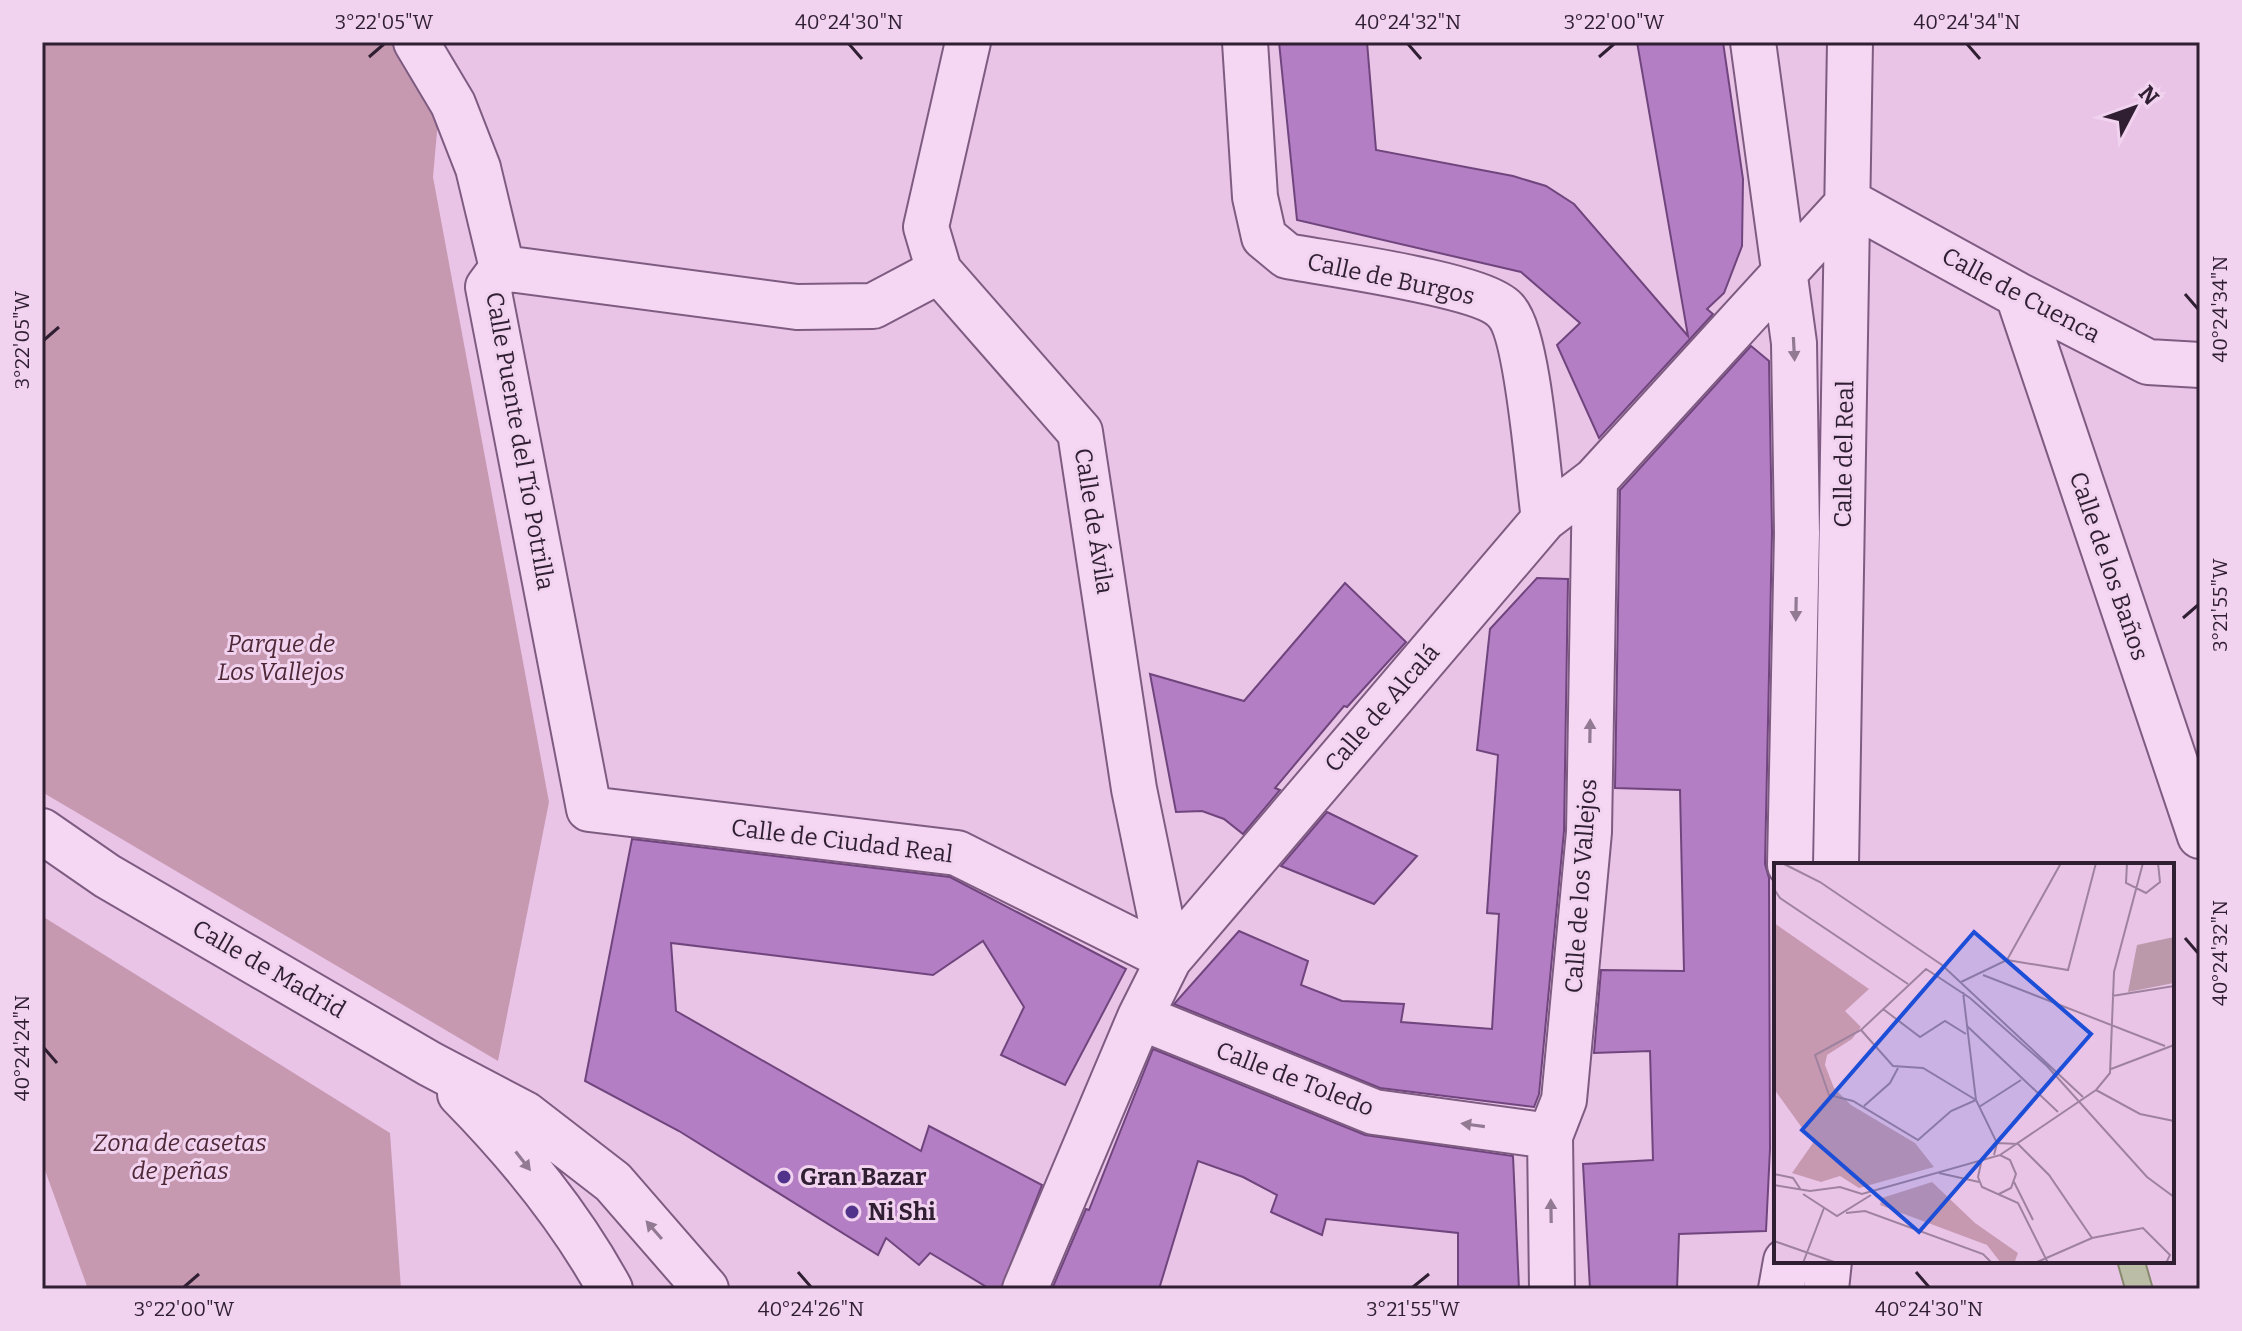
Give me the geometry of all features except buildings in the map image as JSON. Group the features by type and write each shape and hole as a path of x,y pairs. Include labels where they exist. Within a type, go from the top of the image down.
{"street":[{"name":"Calle Puente del Tío Potrilla","path":"416,42 453,104 478,168 502,268 488,287 589,809"},
{"name":"Calle de Ávila","path":"968,42 926,227 939,271 1080,432 1134,789 1169,959"},
{"name":"Calle de Burgos","path":"1245,42 1255,197 1264,237 1287,256 1472,292 1505,310 1520,340 1544,519"},
{"path":"1753,42 1794,343 1797,533 1790,863"},
{"name":"Calle del Real","path":"1836,863 1850,42"},
{"name":"Calle de Alcalá","path":"1025,1289 1140,1017 1169,959 1544,519 1595,480 1849,202"},
{"name":"Calle de Cuenca","path":"1849,202 2148,362 2200,365"},
{"path":"502,268 797,307 873,306 939,271"},
{"name":"Calle de los Baños","path":"2018,295 2200,836"},
{"name":"Calle de los Vallejos","path":"1552,1289 1550,1136 1564,1100 1589,832 1595,480"},
{"name":"Calle de Ciudad Real","path":"589,809 957,853 1169,959"},
{"name":"Calle de Madrid","path":"42,831 107,876 430,1064 525,1114 613,1182 706,1289"},
{"name":"Calle de Madrid","path":"42,846 107,876"},
{"name":"Calle de Toledo","path":"1140,1017 1374,1112 1550,1136"},
{"name":"Calle de Madrid","path":"430,1064 507,1141 580,1234 610,1289"},
{"path":"1781,1289 1786,1263"},
{"path":"1826,1289 1829,1263"}],"green space":[{"name":"Parque de Los Vallejos","path":"42,42 445,42 433,177 549,802 498,1061 42,792"},
{"name":"Zona de casetas de peñas","path":"42,916 390,1133 401,1289 88,1289 42,1162"}],"shaded area":[{"path":"2118,1263 2146,1263 2153,1289 2125,1289"}],"place":[{"name":"Gran Bazar","path":"784,1177"},
{"name":"Ni Shi","path":"852,1212"}]}
